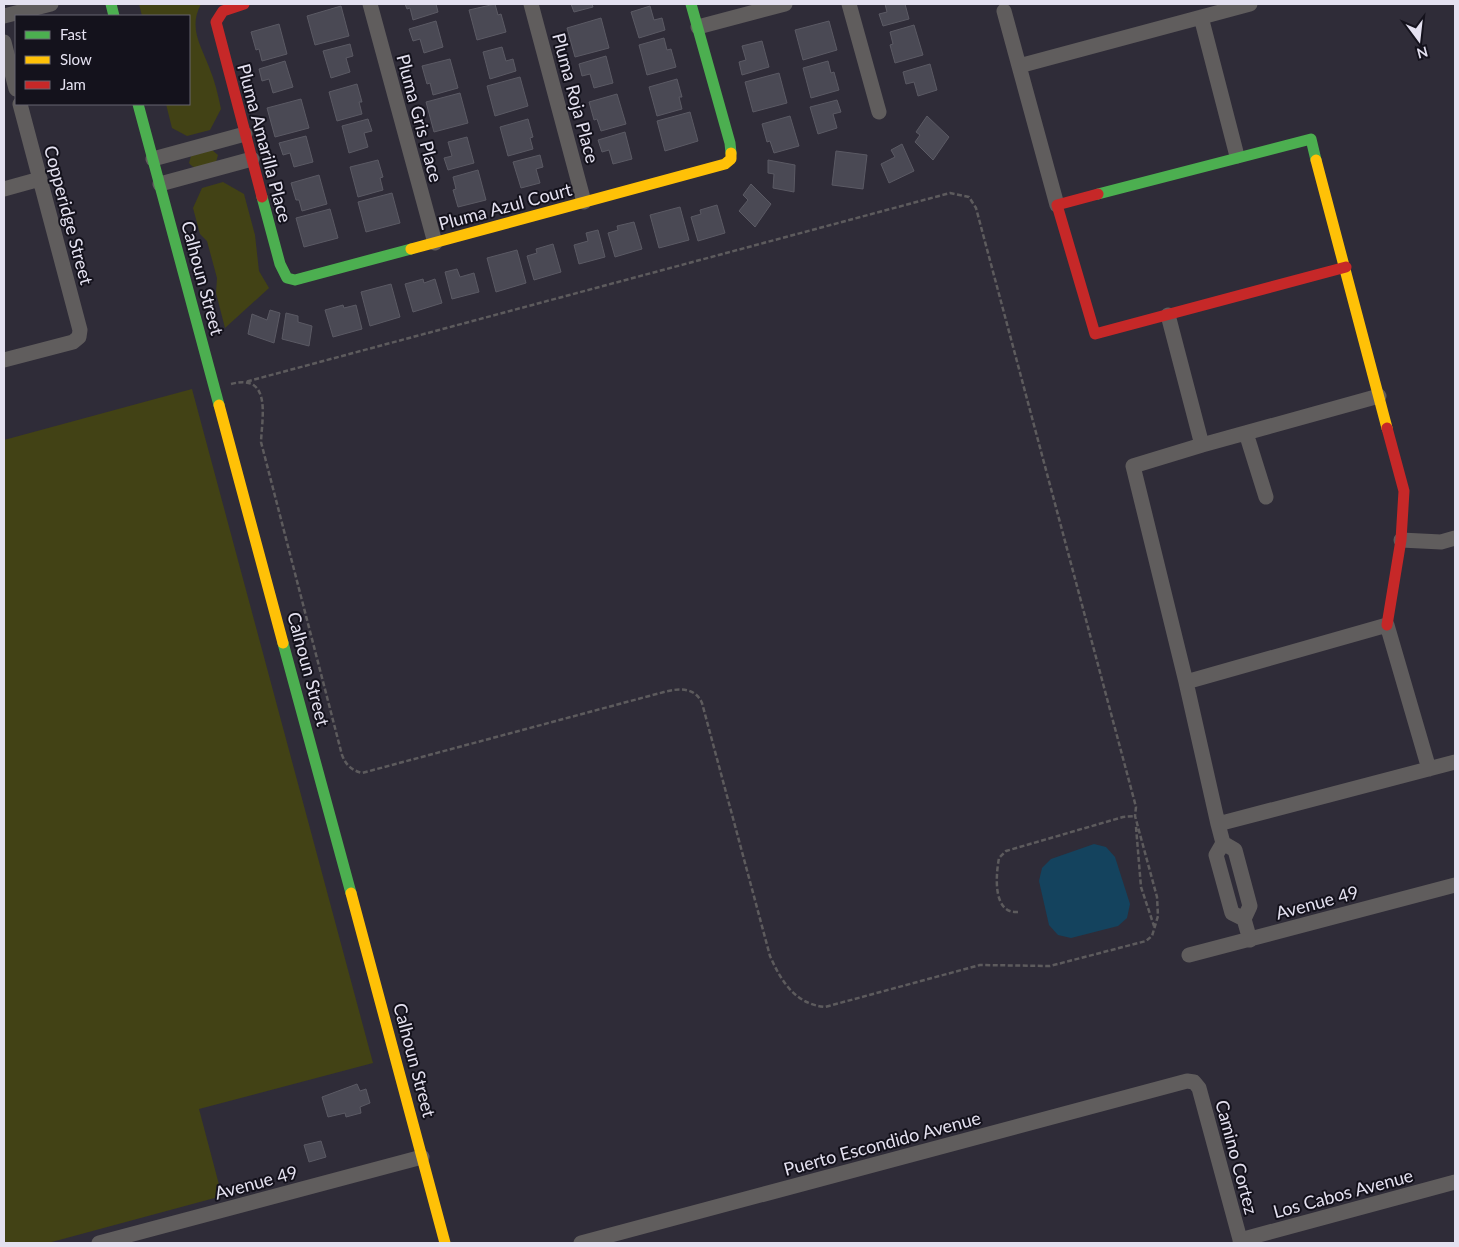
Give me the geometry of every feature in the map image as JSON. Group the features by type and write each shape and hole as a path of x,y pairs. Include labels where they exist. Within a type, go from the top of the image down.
{"street":[{"path":"4,16 51,4"},
{"name":"Pluma Amarilla Place","path":"244,4 222,10 217,15 218,32 280,264 287,278"},
{"name":"Pluma Gris Place","path":"370,4 435,243"},
{"name":"Pluma Roja Place","path":"531,4 584,202"},
{"path":"692,4 698,27 785,4"},
{"path":"850,4 879,112"},
{"path":"1019,66 1250,4"},
{"path":"1004,11 1057,205 1095,334 1346,267"},
{"path":"1201,17 1237,156"},
{"name":"Pluma Azul Court","path":"287,278 304,278 725,164 731,159 730,143 698,27"},
{"path":"4,42 15,85"},
{"name":"Copperidge Street","path":"4,360 73,342 79,337 78,320 20,105"},
{"name":"Calhoun Street","path":"138,105 445,1243"},
{"path":"153,159 245,134"},
{"path":"1057,205 1237,156 1311,139 1404,491 1401,540 1387,625 1428,769"},
{"path":"160,184 252,160"},
{"path":"4,189 40,179"},
{"path":"1168,315 1202,445"},
{"path":"1244,918 1232,913 1216,855 1223,843 1186,682 1132,466 1246,432 1379,396"},
{"path":"1246,432 1266,497"},
{"path":"1401,540 1441,542 1455,538"},
{"path":"1186,682 1387,625"},
{"path":"1218,824 1455,762"},
{"path":"1223,843 1235,850 1250,906 1244,918 1250,940"},
{"path":"1223,880 1242,876"},
{"name":"Avenue 49","path":"1189,955 1455,885"},
{"name":"Camino Cortez","path":"1194,1082 1202,1097 1240,1242"},
{"name":"Puerto Escondido Avenue","path":"581,1243 1177,1083 1194,1082"},
{"name":"Avenue 49","path":"99,1243 153,1236 422,1157"},
{"name":"Los Cabos Avenue","path":"1240,1242 1455,1182"}],"path":[{"path":"215,389 950,193 969,197 976,208 1133,797 1141,887 1154,928"},
{"path":"245,382 254,385 262,397 260,442 345,763 355,771 362,773 664,692 685,690 696,695 702,703 770,956 784,983 805,1003 825,1007 980,965 1050,966 1138,944 1152,936 1158,916 1157,897 1135,816"},
{"path":"1018,912 1004,908 997,886 999,858 1006,851 1019,845 1135,816"}],"shaded area":[{"path":"139,4 201,4 196,21 197,36 213,78 221,109 210,130 187,136 172,128 166,105 190,105 190,15 142,15"},
{"path":"212,150 218,155 216,162 198,167 194,167 189,163 191,156"},
{"path":"223,182 244,194 255,235 259,271 269,288 225,328 216,293 217,278 207,241 200,234 193,208 202,188"},
{"path":"192,389 373,1063 199,1109 222,1196 48,1243 4,1243 4,440"}],"water":[{"path":"1094,844 1106,847 1115,857 1130,904 1127,918 1118,926 1071,938 1058,935 1049,925 1039,881 1042,868 1051,859"}],"building":[{"path":"405,4 436,4 438,12 413,20 410,8 407,9"},
{"path":"495,4 498,15 501,14 506,32 477,40 469,10"},
{"path":"571,4 592,4 593,7 574,12"},
{"path":"885,4 905,4 909,19 883,26 879,14 887,12"},
{"path":"341,6 349,36 315,45 307,16"},
{"path":"650,6 654,20 662,18 665,30 639,38 631,12"},
{"path":"601,18 609,48 575,57 567,28"},
{"path":"436,21 443,47 424,53 420,39 413,41 409,29"},
{"path":"829,21 837,50 803,60 795,30"},
{"path":"279,24 287,54 262,61 259,49 256,50 251,32"},
{"path":"914,25 923,55 895,63 890,45 893,44 890,32"},
{"path":"664,38 667,50 671,49 676,67 647,75 639,45"},
{"path":"762,41 769,67 742,75 739,62 746,60 742,46"},
{"path":"350,44 353,56 346,58 350,72 331,78 323,51"},
{"path":"502,47 506,61 513,59 516,71 490,79 483,52"},
{"path":"606,56 613,83 594,88 590,74 582,76 579,64"},
{"path":"450,59 458,88 433,95 430,83 427,84 422,66"},
{"path":"285,61 293,87 273,93 269,79 262,81 259,69"},
{"path":"828,61 831,73 834,72 839,90 811,98 803,68"},
{"path":"930,64 937,90 918,96 914,82 906,84 903,72"},
{"path":"779,73 787,103 753,112 745,82"},
{"path":"520,77 528,106 495,116 487,86"},
{"path":"677,79 682,97 679,97 682,109 657,116 649,87"},
{"path":"357,84 362,102 359,102 362,114 337,121 329,92"},
{"path":"460,93 468,123 434,132 426,102"},
{"path":"617,94 626,124 601,131 597,119 594,120 589,102"},
{"path":"301,99 309,128 275,137 267,108"},
{"path":"837,100 841,112 833,114 837,128 818,134 810,107"},
{"path":"690,112 698,141 665,151 657,121"},
{"path":"790,116 799,146 774,153 770,141 767,142 762,124"},
{"path":"927,116 949,137 933,160 915,142 920,135 916,132"},
{"path":"368,119 372,131 364,133 368,147 349,153 342,126"},
{"path":"528,119 533,137 530,138 533,149 508,156 500,127"},
{"path":"625,132 632,159 613,164 609,150 602,152 598,140"},
{"path":"306,136 313,162 294,167 290,153 283,155 279,143"},
{"path":"467,137 474,163 448,170 444,158 452,156 448,142"},
{"path":"902,144 914,171 889,183 881,164 895,157 891,150"},
{"path":"836,151 867,155 863,189 832,185"},
{"path":"540,155 543,167 536,169 540,183 521,188 513,162"},
{"path":"378,160 383,177 380,178 383,190 358,197 350,167"},
{"path":"768,160 795,165 794,192 773,188 774,174 768,173"},
{"path":"478,170 486,200 458,207 453,190 456,189 453,177"},
{"path":"319,175 327,204 302,211 299,200 296,200 291,183"},
{"path":"751,184 771,204 755,227 739,211 748,200 743,195"},
{"path":"392,193 400,223 366,232 358,202"},
{"path":"717,205 725,233 698,241 691,217 701,214 700,210"},
{"path":"680,207 689,240 659,248 650,215"},
{"path":"330,209 338,238 304,247 296,218"},
{"path":"634,222 642,249 615,257 608,233 618,230 617,226"},
{"path":"598,230 605,257 579,264 574,245 588,241 586,233"},
{"path":"553,244 561,272 534,280 527,256 537,253 536,249"},
{"path":"517,250 526,283 496,292 487,258"},
{"path":"457,269 460,277 474,273 479,292 452,299 445,272"},
{"path":"423,279 424,283 435,279 442,303 413,312 405,284"},
{"path":"391,284 400,317 370,326 361,292"},
{"path":"343,305 344,308 356,305 362,329 333,337 325,310"},
{"path":"270,310 280,313 274,343 248,334 252,314 267,320"},
{"path":"286,313 298,316 298,322 312,326 309,346 282,339"},
{"path":"357,1084 360,1091 366,1089 370,1103 360,1107 361,1113 346,1117 345,1113 328,1117 322,1097"},
{"path":"321,1141 326,1157 309,1162 304,1145"}],"traffic: fast":[{"path":"111,4 114,15"},
{"path":"691,4 730,143 731,153"},
{"path":"138,105 219,405"},
{"path":"1098,194 1311,139 1316,160"},
{"path":"262,197 280,264 287,278 295,280 411,249"},
{"path":"283,643 351,893"}],"traffic: slow":[{"path":"411,249 725,164 731,159 731,153"},
{"path":"1316,160 1387,428"},
{"path":"219,405 283,643"},
{"path":"351,893 445,1243"}],"traffic: jam":[{"path":"244,4 223,11 216,22 262,197"},
{"path":"1098,194 1057,205 1095,334 1346,267"},
{"path":"1387,428 1404,491 1401,540 1387,625"}]}
